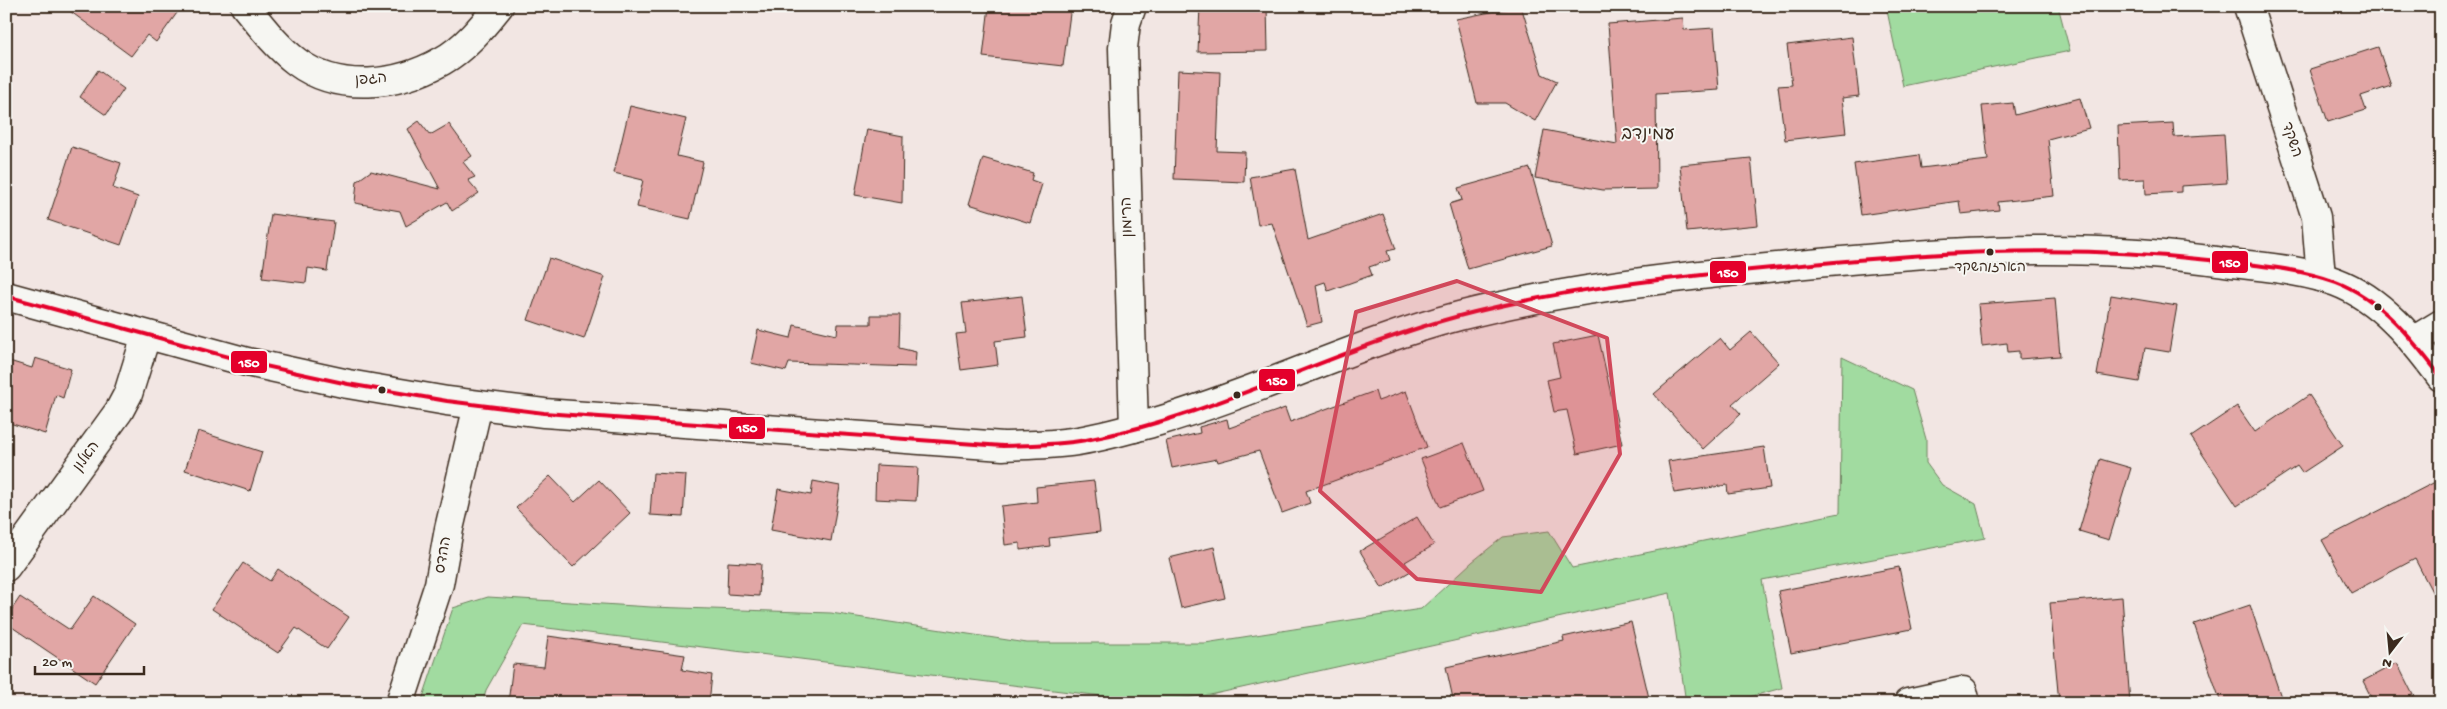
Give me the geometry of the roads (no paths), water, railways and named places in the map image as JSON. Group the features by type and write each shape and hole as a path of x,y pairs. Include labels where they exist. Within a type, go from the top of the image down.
{"street":[{"name":"הגפן","path":"245,6 274,42 298,62 322,76 344,82 369,83 407,76 442,61 480,30 499,6"},
{"name":"הרימון","path":"1132,6 1126,23 1123,48 1134,428"},
{"name":"השקד","path":"2248,6 2316,217 2320,236 2321,277"},
{"path":"6,296 146,336 297,374 398,393 478,405 563,414 1003,446 1070,442 1134,428 1211,406 1377,341 1438,322 1536,299 1653,280 1828,262 1965,251 2029,248 2111,250 2182,256 2321,277 2344,286 2380,308 2413,341 2441,377"},
{"path":"2413,341 2441,324"},
{"name":"האלון","path":"6,567 119,411 128,394 146,336"},
{"name":"ההדס","path":"400,703 439,584 449,529 478,405"},
{"path":"1908,703 1963,692 1966,703"}],"place":[{"name":"הארז/השקד","path":"1990,252"}],"district":[{"name":"עמינדב","path":"1648,135"}]}
